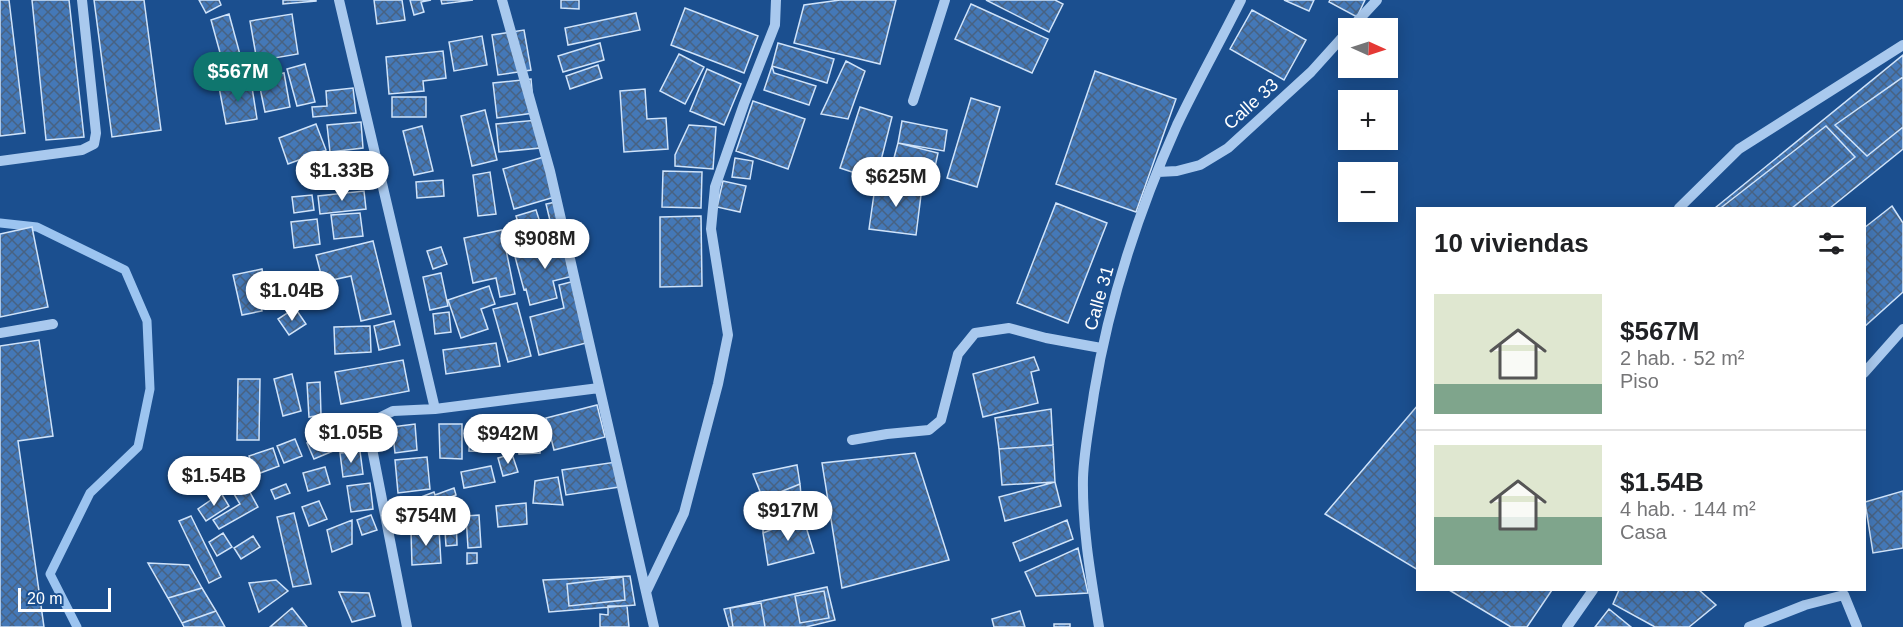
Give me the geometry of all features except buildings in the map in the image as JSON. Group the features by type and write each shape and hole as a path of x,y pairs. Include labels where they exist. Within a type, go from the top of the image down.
{"street":[{"path":"0,161 82,150 94,144 96,133 82,0"},
{"path":"339,0 435,408"},
{"path":"502,0 550,171 654,627"},
{"path":"646,592 684,513 718,384 728,335 711,230 715,187 775,25 776,0"},
{"path":"913,101 945,0"},
{"name":"Calle 31","path":"1099,627 1087,550 1083,478 1101,348 1138,223 1158,172 1178,124 1240,0"},
{"name":"Calle 33","path":"1361,18 1377,0"},
{"name":"Calle 33","path":"1158,172 1177,171 1200,165 1228,148 1311,72 1338,43"},
{"path":"1679,207 1739,149 1903,45"},
{"path":"0,333 53,324"},
{"path":"852,440 929,430 942,420 958,354 975,333 1009,328 1046,338 1101,348"},
{"path":"1866,371 1903,329"},
{"path":"407,627 368,428 376,419 393,411 599,388"},
{"path":"1567,627 1592,591"},
{"path":"1749,627 1843,592 1857,627"}],"waterway":[{"path":"0,223 37,227 125,270 147,321 150,389 138,447 90,493 50,574 77,627"}]}
